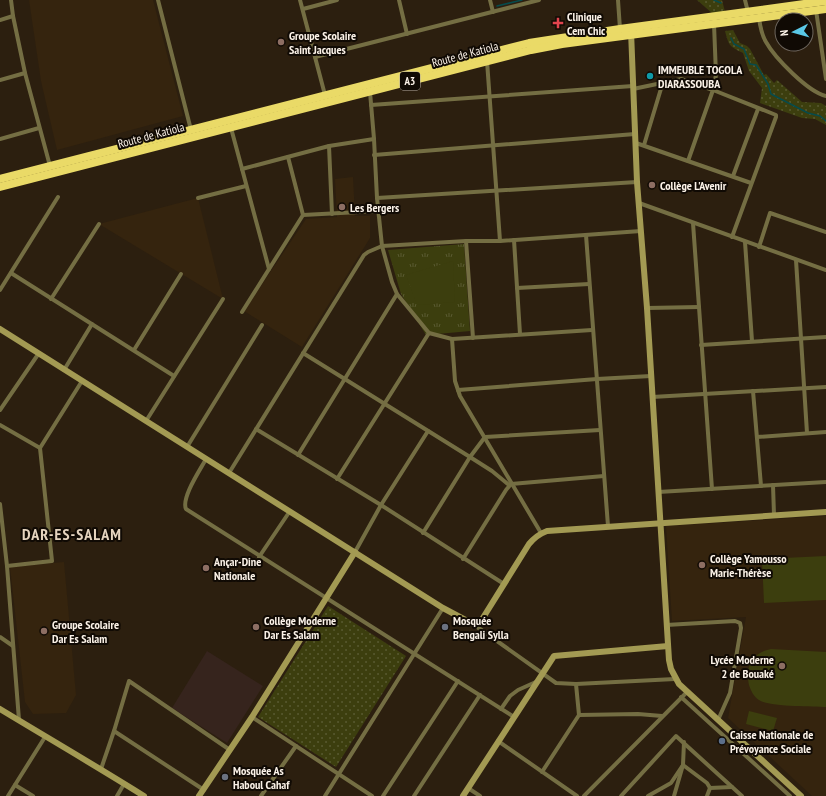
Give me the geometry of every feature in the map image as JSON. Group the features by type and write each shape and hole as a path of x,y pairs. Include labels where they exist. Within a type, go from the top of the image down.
{"highway":[{"name":"Route de Katiola","path":"1,186 50,167 529,43 620,28 631,31 714,24 748,15 758,18 826,1"},
{"name":"Route de Katiola","path":"1,186 370,92 487,60 531,50 631,31 816,4 826,9"}],"street":[{"path":"11,0 25,73 50,167"},
{"path":"158,0 191,130"},
{"path":"300,0 325,95"},
{"path":"303,9 337,0"},
{"path":"399,0 408,34"},
{"path":"490,0 493,12"},
{"path":"315,57 539,0"},
{"path":"618,0 620,28"},
{"path":"745,0 748,15"},
{"path":"816,4 826,79"},
{"path":"0,20 13,16"},
{"path":"758,18 766,43 784,66 816,92 826,96"},
{"path":"688,161 713,90 717,68 714,24"},
{"path":"631,31 637,182 647,308 659,522 669,660 675,679 687,692 802,796"},
{"path":"821,49 826,49"},
{"path":"487,60 491,96 500,241"},
{"path":"0,80 25,73"},
{"path":"371,105 633,87 681,79 713,90 776,116 732,237"},
{"path":"644,145 663,82"},
{"path":"370,92 378,211 382,246 397,294 429,333 452,339 592,330"},
{"path":"733,176 758,109"},
{"path":"0,138 39,128"},
{"path":"231,128 269,269"},
{"path":"374,155 494,144 635,134"},
{"path":"242,169 330,146 374,139"},
{"path":"636,143 752,183"},
{"path":"330,146 332,214"},
{"path":"242,312 303,215 288,157"},
{"path":"377,198 637,182"},
{"path":"198,198 246,186"},
{"path":"0,290 58,197"},
{"path":"639,203 826,270"},
{"path":"303,215 378,211"},
{"path":"759,247 770,212 826,232"},
{"path":"693,223 712,489"},
{"path":"51,299 99,224"},
{"path":"229,473 364,255 368,252 382,246 466,241 500,241 640,231"},
{"path":"586,235 608,526"},
{"path":"514,240 520,334"},
{"path":"466,241 473,338"},
{"path":"745,242 752,342"},
{"path":"796,260 807,433"},
{"path":"11,273 174,376"},
{"path":"134,350 181,274"},
{"path":"517,288 589,284"},
{"path":"298,455 397,294"},
{"path":"146,422 223,299"},
{"path":"647,308 698,307"},
{"path":"64,370 92,324"},
{"path":"187,447 262,325"},
{"path":"0,329 443,608 472,624 541,677 556,683 576,684 675,679"},
{"path":"337,480 429,333"},
{"path":"701,345 826,337"},
{"path":"452,339 455,381 460,396 485,437 510,485 540,534"},
{"path":"0,410 39,353"},
{"path":"303,353 470,457 510,485 604,476"},
{"path":"458,390 651,376"},
{"path":"7,566 52,561 40,448 82,381"},
{"path":"652,397 826,387"},
{"path":"754,392 761,486"},
{"path":"0,425 40,448"},
{"path":"256,428 337,480 381,505 504,584"},
{"path":"423,533 470,457 485,437 600,430"},
{"path":"199,796 252,717 355,552 381,505 428,431"},
{"path":"757,437 826,432"},
{"path":"206,459 186,498 184,506 186,509 259,557 514,717"},
{"path":"658,492 826,482"},
{"path":"463,559 510,485"},
{"path":"773,486 774,515"},
{"path":"0,504 1,540 7,566 19,720"},
{"path":"259,557 290,511"},
{"path":"472,624 481,621 529,544 540,534 547,531 659,522 826,512"},
{"path":"325,796 443,608"},
{"path":"666,625 735,621 740,623 741,628 730,693 718,720"},
{"path":"0,637 13,646"},
{"path":"463,796 554,656 668,646"},
{"path":"501,709 510,696 541,677"},
{"path":"383,796 458,681"},
{"path":"101,769 129,682 230,750"},
{"path":"542,772 579,715 576,684"},
{"path":"584,796 687,692"},
{"path":"414,796 480,695"},
{"path":"681,697 790,796"},
{"path":"1,710 144,796"},
{"path":"579,715 638,714 662,716"},
{"path":"252,717 372,796"},
{"path":"114,731 204,790"},
{"path":"621,796 675,736 678,736 742,796"},
{"path":"8,796 45,737"},
{"path":"498,741 577,796"},
{"path":"674,796 683,765 684,742"},
{"path":"261,796 296,746"},
{"path":"683,765 707,783 710,788"},
{"path":"648,796 671,783 683,765"},
{"path":"117,796 124,784"},
{"path":"15,785 33,796"},
{"path":"710,788 732,787"},
{"path":"468,788 480,796"},
{"path":"707,796 710,788"}],"shaded area":[{"path":"29,0 153,0 183,116 57,150 41,81"},
{"path":"353,177 355,216 370,216 370,238 302,347 244,311 306,219 337,217 335,179"},
{"path":"198,198 223,299 99,224"},
{"path":"826,516 826,796 812,796 728,718 746,617 672,621 666,526"},
{"path":"64,562 76,695 66,713 33,714 25,702 10,567"},
{"path":"207,651 263,686 227,743 172,708"}],"green space":[{"path":"697,0 722,0 725,12 713,14"},
{"path":"733,30 740,43 750,49 764,75 766,74 774,83 777,80 802,102 821,103 826,106 826,125 815,119 802,118 760,103 762,88 749,71 743,53 732,47 728,40 725,31"},
{"path":"464,244 470,331 426,335 401,294 388,250"},
{"path":"453,261 455,302 417,305 406,275"},
{"path":"826,556 826,600 764,603 762,559"},
{"path":"328,606 406,656 336,767 258,717"},
{"path":"771,649 826,652 826,707 772,704 759,700 756,697 749,685 749,667 757,655 763,651"},
{"path":"749,711 777,718 773,731 746,724"}],"waterway":[{"path":"497,6 522,0"},
{"path":"714,0 721,3"},
{"path":"731,38 734,44 744,49 750,64 756,65 768,84 771,94 808,113 820,116 826,121"}],"place":[{"name":"Clinique Cem Chic","path":"558,23"},
{"name":"Groupe Scolaire Saint Jacques","path":"281,42"},
{"name":"IMMEUBLE TOGOLA DIARASSOUBA","path":"650,76"},
{"name":"Collège L'Avenir","path":"652,185"},
{"name":"Les Bergers","path":"342,207"},
{"name":"Collège Yamousso Marie-Thérèse","path":"702,565"},
{"name":"Ançar-Dine Nationale","path":"206,568"},
{"name":"Collège Moderne Dar Es Salam","path":"256,627"},
{"name":"Mosquée Bengali Sylla","path":"445,627"},
{"name":"Groupe Scolaire Dar Es Salam","path":"44,631"},
{"name":"Lycée Moderne 2 de Bouaké","path":"782,666"},
{"name":"Caisse Nationale de Prévoyance Sociale","path":"722,741"},
{"name":"Mosquée As Haboul Cahaf","path":"225,777"}],"district":[{"name":"DAR-ES-SALAM","path":"72,534"}]}
